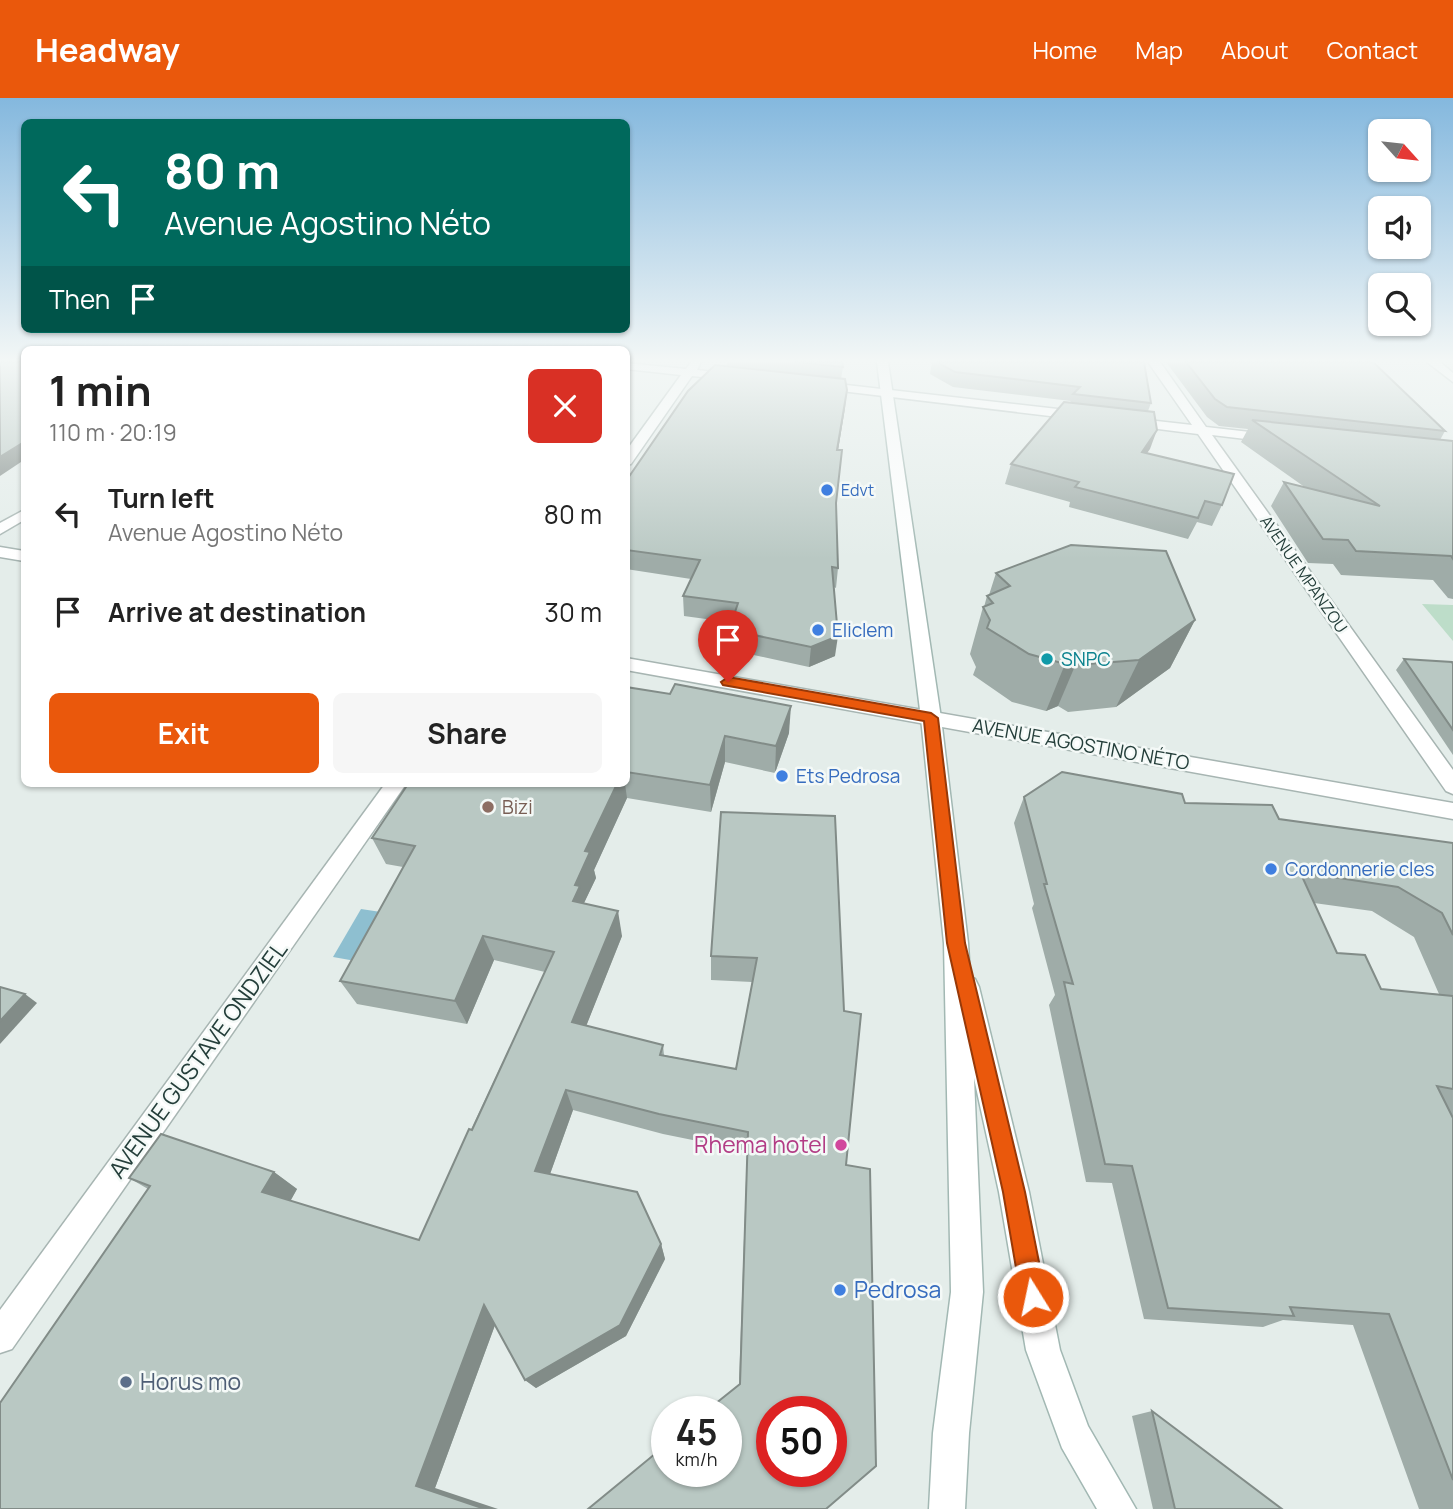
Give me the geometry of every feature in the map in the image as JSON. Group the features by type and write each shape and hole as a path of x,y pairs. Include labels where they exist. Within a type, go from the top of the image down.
{"street":[{"path":"630,455 650,428"},
{"path":"891,428 931,718 956,943 967,1292 951,1433 947,1509"},
{"path":"1183,428 1285,439"},
{"name":"AVENUE MPANZOU","path":"1203,430 1453,786"},
{"path":"0,530 21,516"},
{"path":"0,552 21,556"},
{"name":"AVENUE AGOSTINO NÉTO","path":"630,665 1453,811"},
{"name":"AVENUE GUSTAVE ONDZIEL","path":"0,1337 394,787"},
{"path":"956,943 1014,1192 1043,1350 1074,1436 1118,1509"}],"green space":[{"path":"1422,604 1453,605 1453,641"}],"water":[{"path":"361,909 394,914 367,963 333,957"}],"building":[{"path":"0,428 21,428 21,444 0,457"},
{"path":"663,428 841,428 837,450 842,450 836,503 838,568 832,567 838,636 811,647 711,626 746,617 734,615 738,603 683,596 700,560 630,551 630,475"},
{"path":"1042,428 1157,428 1142,452 1234,474 1222,505 1205,501 1198,518 1075,487 1079,482 1011,464"},
{"path":"1264,428 1327,428 1453,441 1453,559 1451,556 1356,551 1348,540 1323,539 1284,482 1380,506"},
{"path":"1416,428 1442,428 1445,431"},
{"path":"1071,545 1166,551 1195,620 1139,660 1088,664 1078,659 1065,664 1029,654 987,628 990,620 983,607 993,603 987,596 1010,586 996,573"},
{"path":"1404,659 1452,662 1453,730"},
{"path":"675,684 791,706 776,746 725,736 710,785 630,773 630,688 670,694"},
{"path":"1062,772 1182,794 1185,803 1272,805 1279,819 1453,843 1453,935 1442,913 1398,887 1300,872 1337,953 1365,955 1381,989 1453,996 1453,1089 1437,1086 1453,1118 1453,1480 1389,1314 1290,1307 1294,1316 1168,1308 1132,1166 1105,1164 1064,982 1073,984 1044,884 1047,884 1024,797"},
{"path":"406,787 616,787 585,851 590,852 575,885 580,886 573,901 618,911 572,1022 663,1045 660,1055 736,1069 757,958 711,956 721,812 835,816 844,1011 861,1014 846,1165 870,1169 876,1466 826,1509 588,1509 651,1457 651,1487 742,1487 742,1396 725,1396 740,1384 748,1132 659,1114 566,1090 535,1171 637,1192 661,1244 620,1325 525,1380 484,1305 416,1486 485,1509 0,1509 0,1403 150,1186 129,1178 161,1134 274,1172 262,1192 419,1240 554,952 483,936 455,1001 340,981 415,846 372,838"},
{"path":"0,987 25,994 0,1021"},
{"path":"1152,1411 1282,1509 1175,1509"}],"place":[{"name":"Edvt","path":"827,490"},
{"name":"Eliclem","path":"818,630"},
{"name":"SNPC","path":"1047,659"},
{"name":"Ets Pedrosa","path":"782,776"},
{"name":"Bizi","path":"488,807"},
{"name":"Cordonnerie cles","path":"1271,869"},
{"name":"Rhema hotel","path":"841,1145"},
{"name":"Pedrosa","path":"840,1290"},
{"name":"Horus mo","path":"126,1382"}],"route":[{"path":"728,682 931,718 956,943 1014,1192 1033,1297"}]}
